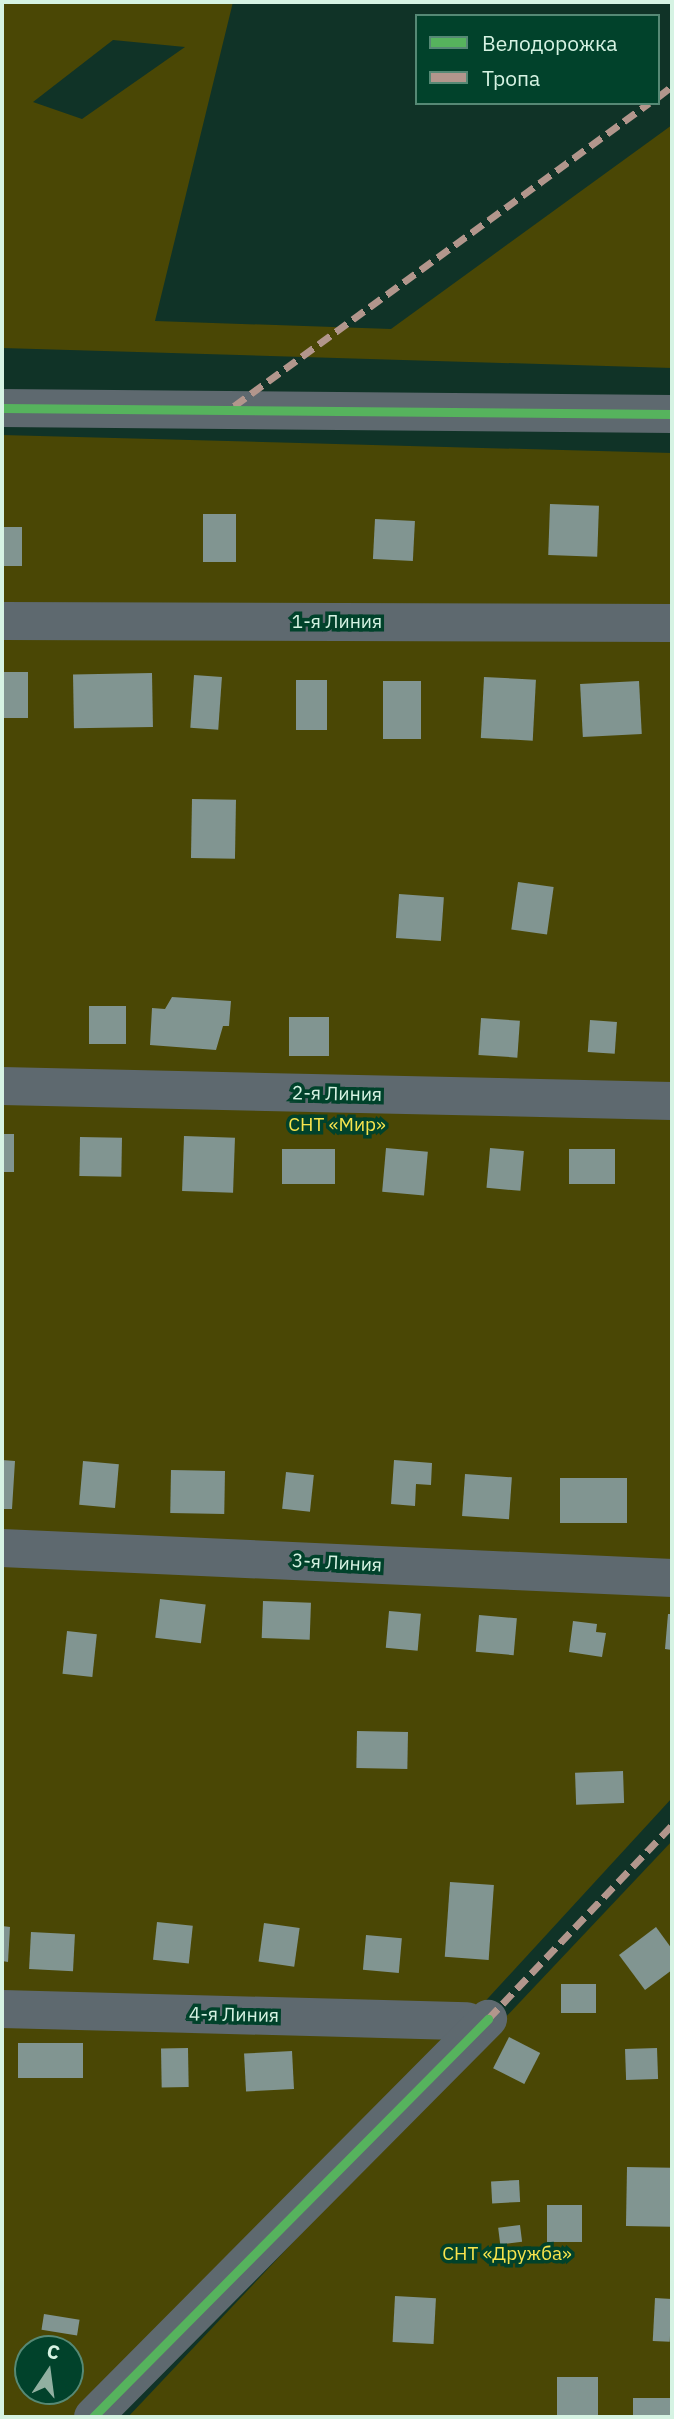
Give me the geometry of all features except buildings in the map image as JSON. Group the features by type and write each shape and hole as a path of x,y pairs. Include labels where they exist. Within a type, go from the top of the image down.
{"street":[{"path":"2,408 672,414"},
{"name":"1-я Линия","path":"2,621 672,623"},
{"name":"2-я Линия","path":"2,1086 672,1101"},
{"name":"3-я Линия","path":"2,1548 672,1577"},
{"name":"4-я Линия","path":"2,2009 477,2020 93,2417"}],"green space":[{"path":"2,2 233,2 155,321 391,329 672,125 672,368 2,348","holes":["113,40 185,47 82,119 33,102"]},
{"name":"СНТ «Мир»","path":"2,435 672,453 672,1798 456,2033 73,2417 2,2417"},
{"name":"СНТ «Дружба»","path":"672,1841 672,2417 128,2417"}],"marked path":[{"path":"660,95 672,86"},
{"path":"234,406 646,105"},
{"path":"488,2019 672,1825"}],"cycle path":[{"path":"2,408 672,414"},
{"path":"93,2417 488,2019"}]}
